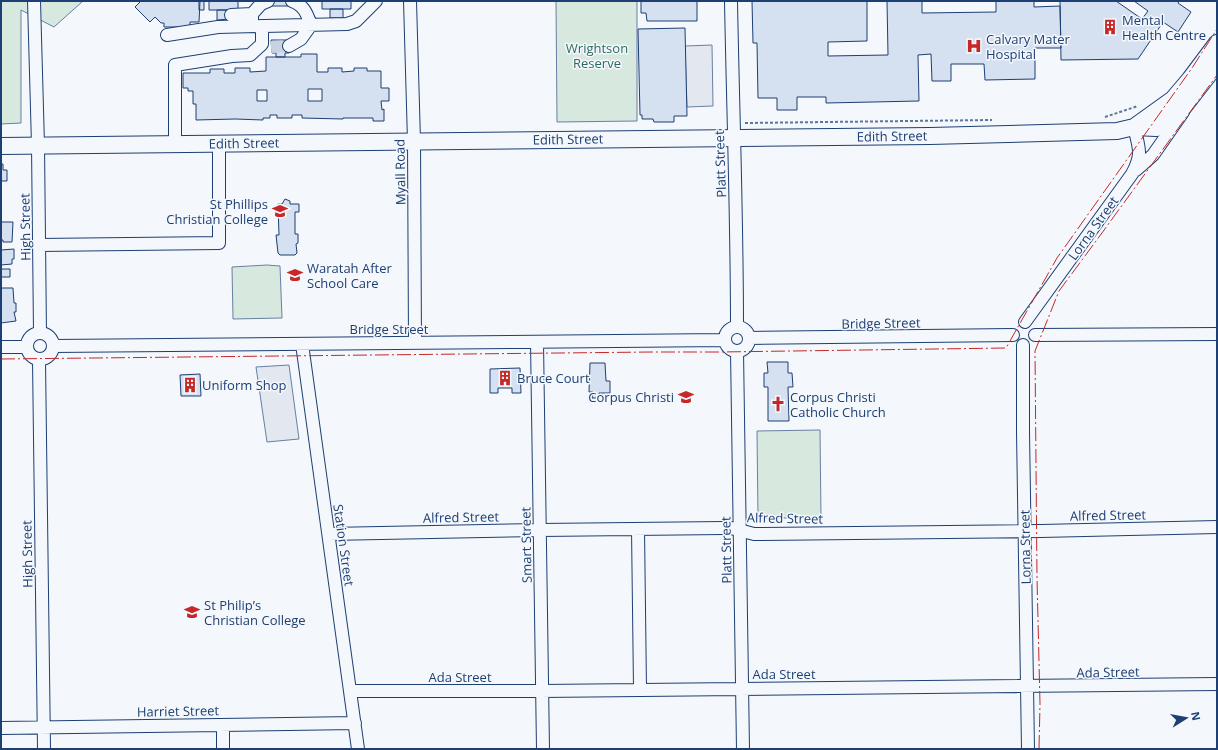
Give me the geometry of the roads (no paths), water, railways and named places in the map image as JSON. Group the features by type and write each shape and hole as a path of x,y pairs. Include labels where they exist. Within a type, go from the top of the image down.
{"main road":[{"path":"1134,127 1173,99 1217,43"},
{"name":"Lorna Street","path":"1134,127 1156,128 1160,126 1182,109 1217,64"},
{"name":"Edith Street","path":"1,146 930,136 1112,131 1134,127"}],"street":[{"name":"High Street","path":"34,1 38,145 40,332"},
{"path":"175,144 175,65 232,56 250,55 267,45 255,22 261,4 268,1"},
{"path":"292,1 297,3 306,11 311,25"},
{"path":"167,35 255,22 311,25 347,24 356,21 376,1"},
{"name":"Myall Road","path":"410,1 414,142 416,343"},
{"name":"Platt Street","path":"731,1 733,138 736,206 737,326"},
{"path":"231,15 255,22"},
{"path":"289,46 300,39 311,25"},
{"name":"Lorna Street","path":"1132,174 1153,154 1201,86"},
{"name":"Lorna Street","path":"1025,322 1132,174 1140,154 1134,127"},
{"path":"39,244 219,243 219,143"},
{"path":"1025,322 1033,327 1036,335 1032,343 1023,345 1015,341 1013,335 1016,326 1025,322"},
{"path":"737,326 745,330 749,338 746,348 737,352 730,349 725,344 724,340 727,332 731,328 737,326"},
{"path":"40,332 49,337 53,343 53,350 49,356 39,360 30,356 26,343 30,337 40,332"},
{"path":"1036,335 1217,334"},
{"name":"Bridge Street","path":"749,338 1013,335"},
{"name":"Bridge Street","path":"53,346 724,340"},
{"name":"Smart Street","path":"537,342 542,749"},
{"name":"Station Street","path":"302,344 358,749"},
{"name":"Lorna Street","path":"1023,345 1028,749"},
{"path":"1,347 26,347"},
{"name":"Platt Street","path":"737,352 743,749"},
{"name":"High Street","path":"39,360 44,749"},
{"name":"Alfred Street","path":"329,534 731,528 754,534 1217,527"},
{"path":"638,529 640,689"},
{"name":"Ada Street","path":"351,691 541,691 1217,684"},
{"name":"Harriet Street","path":"1,728 355,723"},
{"path":"223,724 223,749"}],"tunnel":[{"path":"271,47 289,46"}],"place":[{"name":"Mental Health Centre","path":"1110,27"},
{"name":"Calvary Mater Hospital","path":"974,46"},
{"name":"St Phillips Christian College","path":"280,211"},
{"name":"Waratah After School Care","path":"295,275"},
{"name":"Bruce Court","path":"505,378"},
{"name":"Uniform Shop","path":"190,385"},
{"name":"Corpus Christi","path":"686,397"},
{"name":"Corpus Christi Catholic Church","path":"778,404"},
{"name":"St Philip’s Christian College","path":"192,612"}],"park label":[{"name":"Wrightson Reserve","path":"597,56"}]}
